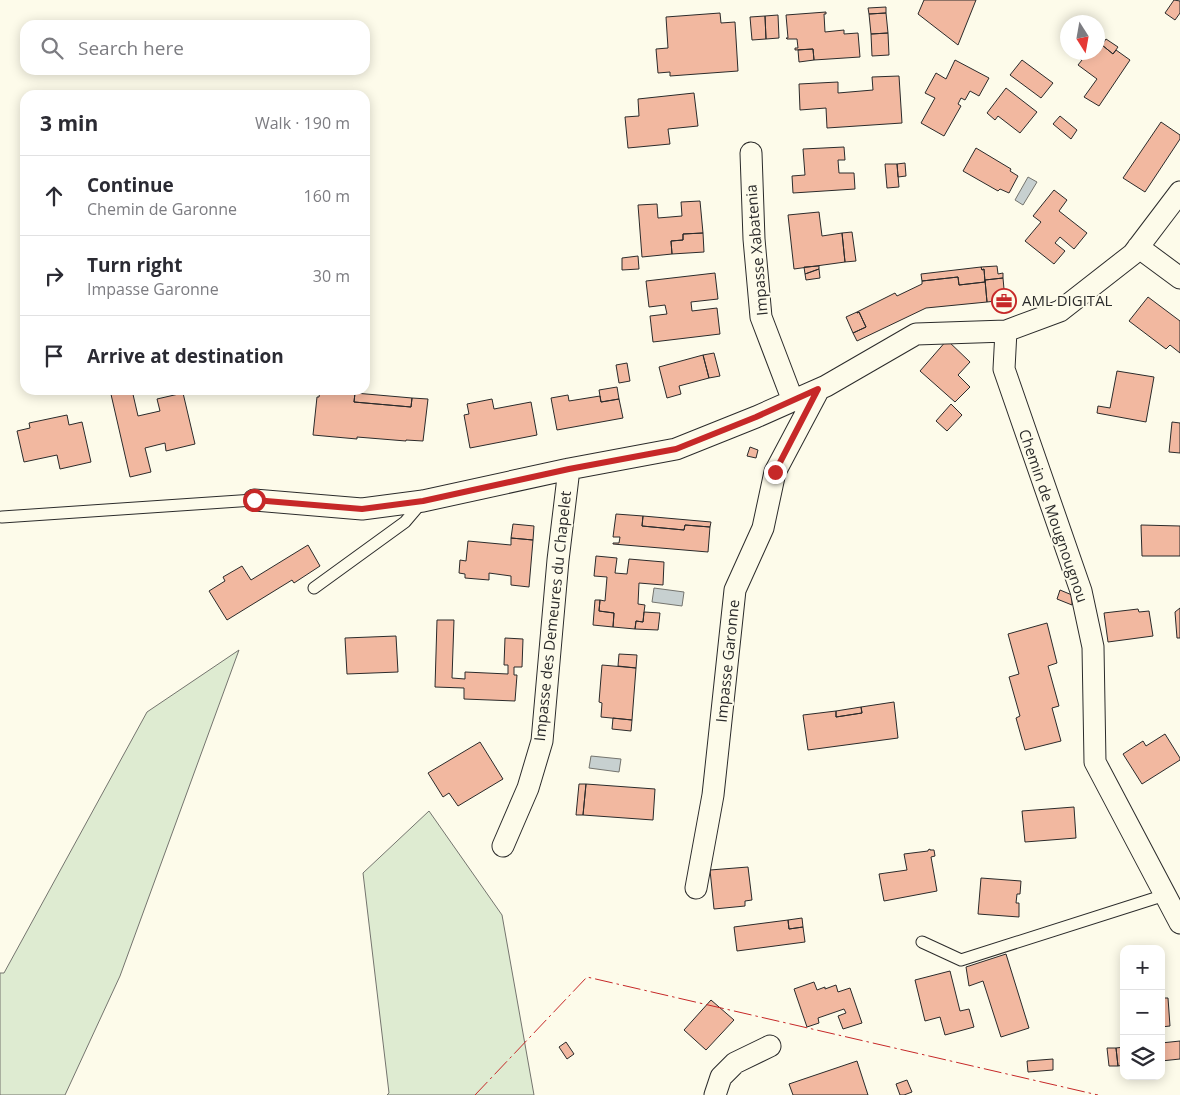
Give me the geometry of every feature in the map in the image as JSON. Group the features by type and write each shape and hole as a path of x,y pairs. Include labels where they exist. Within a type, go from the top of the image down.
{"street":[{"name":"Impasse Xabatenia","path":"751,153 754,239 761,317 793,401"},
{"path":"254,500 362,509 423,501 569,469 676,449 826,386 916,334 1006,331 1060,311 1133,254 1180,192"},
{"path":"1138,247 1180,278"},
{"name":"Chemin de Mougnougnou","path":"1006,331 1004,369 1080,591 1093,647 1095,762 1180,923"},
{"name":"Impasse Garonne","path":"696,888 713,795 735,590 763,528 775,472 818,389"},
{"name":"Impasse des Demeures du Chapelet","path":"503,846 528,788 542,741 558,560 569,469"},
{"path":"715,1095 721,1077 735,1063 770,1046"}],"lane":[{"path":"2,517 254,500"},
{"path":"314,588 405,522 423,501"},
{"path":"922,942 961,960 1165,895"}],"green space":[{"path":"239,650 120,976 65,1095 0,1095 0,973 4,973 147,712"},
{"path":"429,811 502,915 534,1095 387,1095 389,1093 363,873"}],"shaded area":[{"path":"1028,177 1037,182 1023,205 1015,200"},
{"path":"654,588 684,592 682,606 652,602"},
{"path":"591,756 621,759 619,772 589,768"}],"building":[{"path":"924,0 976,0 958,45 918,14"},
{"path":"1174,0 1180,1 1180,13 1175,20 1165,13"},
{"path":"886,7 886,13 869,14 868,8"},
{"path":"826,12 824,14 825,32 844,30 844,34 858,33 860,57 814,60 813,49 795,50 795,48 798,48 797,39 786,38 788,38 786,15"},
{"path":"720,13 721,23 735,22 738,71 670,76 670,72 658,73 656,49 668,48 666,17"},
{"path":"886,13 888,33 871,34 869,14"},
{"path":"778,15 779,38 766,39 765,16"},
{"path":"765,16 766,39 752,40 750,17"},
{"path":"888,33 889,55 872,56 871,34"},
{"path":"1106,39 1118,47 1113,54 1105,47"},
{"path":"1105,47 1113,54 1116,50 1130,60 1099,106 1084,97 1097,79 1078,65 1082,60 1105,60"},
{"path":"813,49 814,60 799,62 798,50"},
{"path":"955,60 989,78 979,96 970,91 965,100 961,98 958,104 961,106 944,136 921,123 935,98 925,93 936,73 946,79"},
{"path":"1022,60 1053,83 1041,98 1010,75"},
{"path":"899,76 902,123 827,128 826,108 800,110 799,84 838,82 838,93 873,90 872,77"},
{"path":"1006,88 1037,112 1020,133 998,116 995,120 987,113"},
{"path":"694,93 698,126 668,129 670,144 628,148 625,117 639,116 638,99"},
{"path":"1060,116 1077,130 1071,139 1053,124"},
{"path":"1161,122 1180,135 1180,139 1145,192 1123,178"},
{"path":"844,147 845,160 838,160 839,173 854,173 855,189 793,193 792,176 805,175 803,149"},
{"path":"976,148 1011,169 1010,171 1018,176 1009,193 1000,189 998,191 963,171"},
{"path":"905,163 906,176 898,177 897,164"},
{"path":"885,164 897,164 899,187 887,188"},
{"path":"1054,190 1067,200 1059,211 1087,233 1074,249 1060,237 1055,243 1065,251 1054,264 1025,241 1041,222 1033,216"},
{"path":"700,201 703,233 683,234 683,240 671,241 672,254 642,257 638,205 657,204 658,218 682,216 681,202"},
{"path":"819,212 822,236 842,233 845,262 794,269 788,215"},
{"path":"852,232 856,261 845,262 842,233"},
{"path":"703,233 704,252 672,254 671,241 683,240 683,234"},
{"path":"638,256 639,269 622,270 622,258"},
{"path":"819,266 819,269 805,274 804,267"},
{"path":"997,266 998,274 1003,273 1003,278 985,280 987,302 926,308 857,341 853,333 866,327 859,312 857,312 895,293 897,296 922,284 922,281 958,277 959,285 985,282 984,269 982,270 981,267"},
{"path":"981,267 982,270 984,269 985,282 959,285 958,277 922,281 921,274"},
{"path":"819,269 820,278 806,280 805,274"},
{"path":"715,273 718,299 691,302 692,311 717,308 720,334 653,342 650,316 667,314 665,305 649,307 646,281"},
{"path":"1003,278 1005,300 987,302 985,280"},
{"path":"1148,297 1180,321 1180,353 1170,345 1166,349 1129,321"},
{"path":"859,312 866,327 853,333 846,317"},
{"path":"947,340 970,362 958,375 970,387 955,402 920,371"},
{"path":"714,353 720,376 709,378 703,355"},
{"path":"703,355 709,378 679,386 681,394 667,398 659,367"},
{"path":"627,363 630,381 619,383 616,365"},
{"path":"1117,371 1154,377 1146,422 1097,413 1098,406 1110,408"},
{"path":"617,387 619,399 601,402 599,390"},
{"path":"111,395 133,395 138,416 160,411 157,399 183,395 195,444 166,451 165,443 145,448 151,472 130,477"},
{"path":"319,395 355,395 354,402 411,407 412,398 428,399 423,441 357,437 357,439 313,435 317,397"},
{"path":"355,395 412,398 411,407 354,402"},
{"path":"568,395 569,401 600,396 601,402 619,399 623,418 557,430 551,398"},
{"path":"492,399 494,409 531,402 537,435 470,448 464,415 469,414 467,404"},
{"path":"951,404 962,415 947,431 936,421"},
{"path":"67,415 69,425 82,422 91,462 60,469 57,455 24,462 17,431 30,428 29,423"},
{"path":"1172,422 1180,423 1180,453 1169,452"},
{"path":"750,447 758,450 756,458 747,456"},
{"path":"616,514 643,516 642,526 684,530 685,525 710,527 708,552 613,544 619,543 620,537 613,537"},
{"path":"643,516 711,522 710,527 685,525 684,530 642,526"},
{"path":"513,524 534,526 533,540 511,538"},
{"path":"1141,525 1180,526 1180,556 1142,556"},
{"path":"511,538 533,540 529,587 511,585 511,576 489,573 489,580 465,578 465,574 459,573 460,560 466,561 468,541 511,545"},
{"path":"308,545 320,566 294,583 292,580 227,620 209,591 225,581 223,577 242,566 251,580"},
{"path":"596,556 617,558 615,573 627,574 629,559 664,562 663,585 639,583 638,604 645,605 643,622 636,621 635,629 613,627 614,613 599,611 600,600 605,601 607,577 594,576"},
{"path":"1060,590 1072,595 1072,605 1057,599"},
{"path":"595,600 600,600 599,611 614,613 613,627 593,625"},
{"path":"1180,608 1180,638 1177,638 1175,612"},
{"path":"1138,609 1139,612 1149,611 1153,636 1108,642 1104,613"},
{"path":"644,612 660,613 658,630 635,629 636,621 643,622"},
{"path":"437,620 454,620 452,678 465,679 465,672 508,674 508,665 504,665 505,638 523,639 522,667 514,667 514,675 517,675 515,701 464,699 464,688 435,687"},
{"path":"1047,623 1057,663 1048,666 1059,706 1052,708 1061,741 1025,750 1016,718 1020,716 1009,677 1019,674 1008,634"},
{"path":"396,636 398,672 347,674 345,638"},
{"path":"619,654 637,655 636,668 618,666"},
{"path":"602,665 636,668 632,720 601,717 602,703 599,702"},
{"path":"894,702 898,738 808,750 803,715 836,711 836,717 862,713 861,707"},
{"path":"861,707 862,713 836,717 836,711"},
{"path":"613,718 632,720 631,731 612,729"},
{"path":"1165,734 1180,760 1142,784 1123,754 1143,741 1146,746"},
{"path":"480,742 503,779 458,806 449,793 443,797 428,773"},
{"path":"579,784 586,784 583,815 576,815"},
{"path":"586,784 655,789 653,820 583,815"},
{"path":"1074,807 1076,838 1025,842 1022,811"},
{"path":"930,849 934,850 935,856 931,857 937,891 884,901 879,874 907,870 904,854 928,851"},
{"path":"748,867 752,900 745,901 745,906 714,909 710,870"},
{"path":"981,878 1021,881 1020,894 1017,894 1016,903 1019,903 1019,917 978,914"},
{"path":"802,918 803,927 789,929 788,920"},
{"path":"788,920 789,929 803,927 805,942 737,951 734,927"},
{"path":"1006,954 1029,1028 1001,1037 983,981 969,986 966,967"},
{"path":"950,971 960,1011 969,1009 974,1027 945,1035 940,1017 925,1021 915,980"},
{"path":"814,982 817,990 836,985 838,992 850,988 862,1023 843,1029 838,1016 846,1013 844,1009 818,1018 819,1023 807,1027 794,989"},
{"path":"1165,998 1168,998 1170,1026 1165,1027"},
{"path":"711,1000 734,1020 706,1050 684,1030"},
{"path":"1180,1041 1180,1059 1165,1061 1165,1043"},
{"path":"566,1042 574,1054 567,1059 559,1047"},
{"path":"1107,1048 1116,1048 1118,1066 1109,1066"},
{"path":"1116,1048 1120,1048 1120,1066 1118,1066"},
{"path":"1053,1059 1053,1070 1028,1072 1027,1061"},
{"path":"857,1061 868,1095 793,1095 789,1084"},
{"path":"907,1080 912,1092 900,1095 896,1084"}],"power":[{"path":"475,1095 587,977 1098,1095"}],"place":[{"name":"AML DIGITAL","path":"1004,301"}],"route":[{"path":"254,500 362,509 423,501 569,469 676,449 756,417 818,389 775,472"}]}
